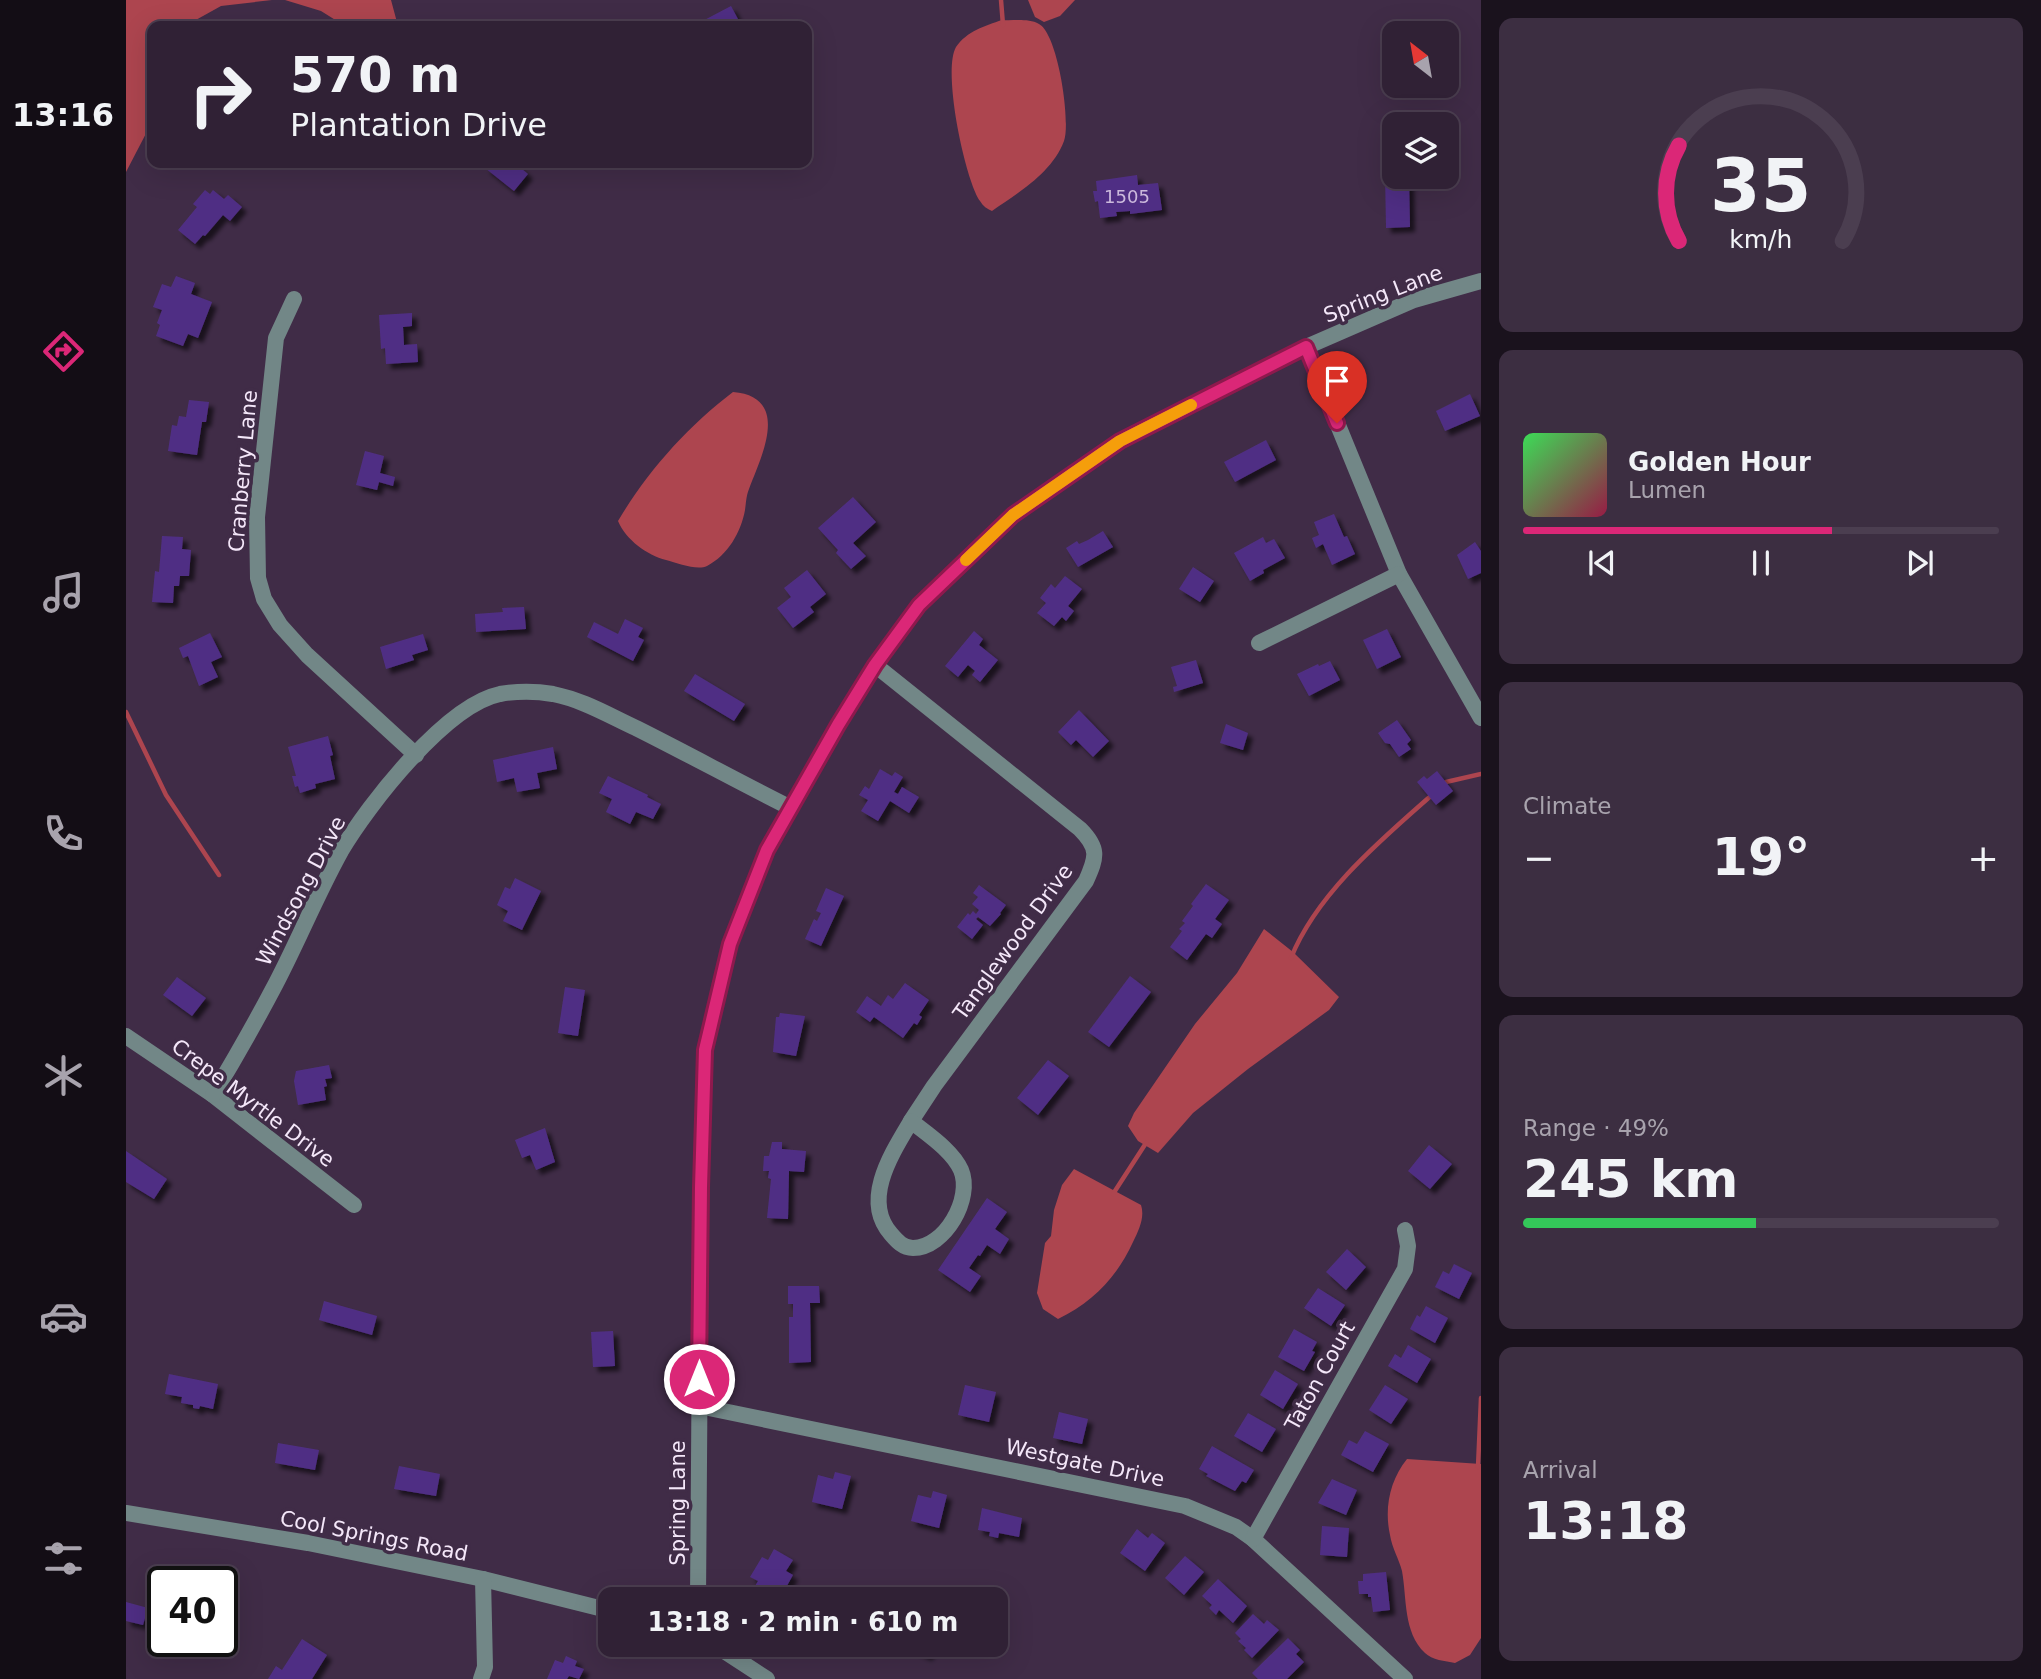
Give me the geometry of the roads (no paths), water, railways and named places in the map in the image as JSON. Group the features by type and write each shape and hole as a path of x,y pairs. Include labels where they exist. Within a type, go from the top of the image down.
{"street":[{"name":"Spring Lane","path":"698,1587 701,1187 705,1050 730,944 767,850 875,665 919,605 1013,515 1120,441 1306,347 1414,300 1481,281"},
{"name":"Cranberry Lane","path":"294,299 276,338 257,517 258,579 264,599 281,625 307,654 415,755"},
{"path":"1306,347 1399,574 1481,718"},
{"path":"1259,643 1399,574"},
{"name":"Tanglewood Drive","path":"875,665 1080,829 1091,840 1095,852 1093,866 1086,881 911,1121 890,1158 880,1183 880,1214 886,1228 900,1245 915,1248 934,1240 950,1226 960,1207 964,1187 961,1170 946,1150 911,1121"},
{"name":"Windsong Drive","path":"213,1095 274,988 341,851 365,815 415,755 454,718 473,705 499,694 524,692 551,694 581,701 791,808"},
{"name":"Crepe Myrtle Drive","path":"126,1036 213,1095 354,1205"},
{"name":"Taton Court","path":"1253,1539 1405,1269 1408,1246 1405,1230"},
{"name":"Westgate Drive","path":"699,1406 1185,1506 1236,1527 1253,1539 1405,1679"},
{"name":"Cool Springs Road","path":"126,1514 309,1543 483,1579 598,1608"},
{"path":"481,1679 485,1667 483,1579"},
{"path":"733,1657 767,1679"}],"waterway":[{"path":"1001,0 1003,25"},
{"path":"126,712 166,795 219,875"},
{"path":"1442,786 1446,782 1481,774"},
{"path":"1291,958 1302,934 1334,889 1433,794"},
{"path":"1113,1194 1146,1143"},
{"path":"1478,1467 1481,1398"}]}
